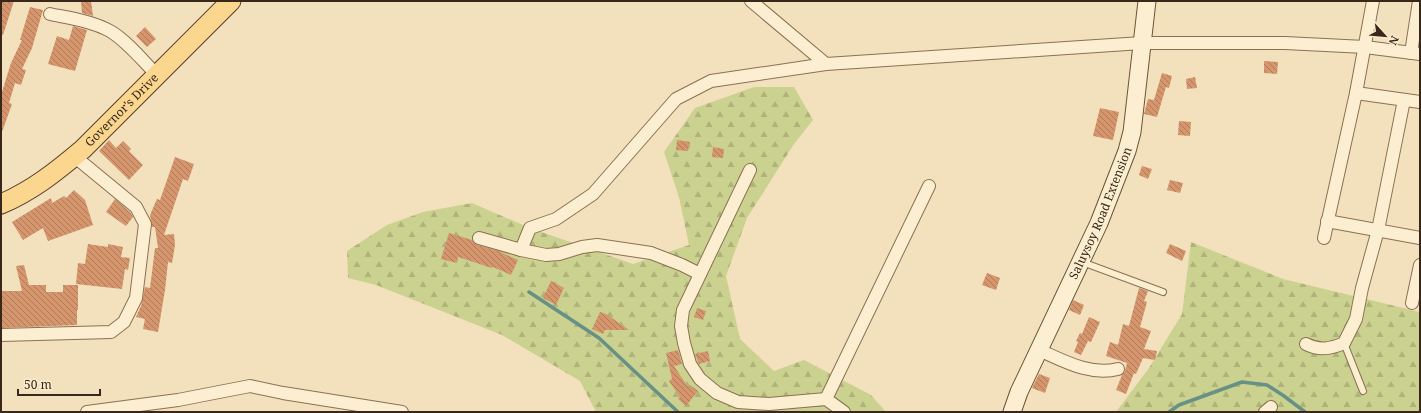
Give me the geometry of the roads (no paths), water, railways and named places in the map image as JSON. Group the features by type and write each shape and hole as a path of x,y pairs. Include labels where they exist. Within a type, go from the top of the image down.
{"main road":[{"name":"Governor's Drive","path":"1,205 40,183 74,156 101,132 231,1"},
{"name":"Saluysoy Road Extension","path":"1012,412 1017,397 1099,222 1128,150 1132,132 1147,1"}],"street":[{"path":"751,1 826,64"},
{"path":"1324,238 1374,1"},
{"path":"521,250 530,228 556,219 593,194 676,99 711,81 826,64 1142,43 1285,43 1365,47 1416,53 1419,1"},
{"path":"50,14 99,26 110,31 157,75"},
{"path":"1356,92 1420,102"},
{"path":"1306,344 1313,348 1326,350 1344,343 1356,319 1362,288 1378,230 1404,100"},
{"path":"1,335 110,332 124,322 136,298 145,224 136,207 74,156"},
{"path":"750,170 683,310 681,326 690,364 700,379 717,393 738,402 770,404 826,399 844,412"},
{"path":"826,399 929,186"},
{"path":"1327,221 1420,238"},
{"path":"479,238 521,250 546,255 559,254 582,247 597,245 651,253 682,264 700,274"},
{"path":"1420,265 1412,302 1420,287"},
{"path":"1039,350 1068,363 1099,372 1118,369"},
{"path":"87,412 178,400 250,386 283,393 402,412"}],"lane":[{"path":"1081,261 1162,292"},
{"path":"1344,343 1363,391"}],"waterway":[{"path":"529,292 599,338 678,412"},
{"path":"1169,412 1179,405 1242,382 1267,385 1305,412"}]}
